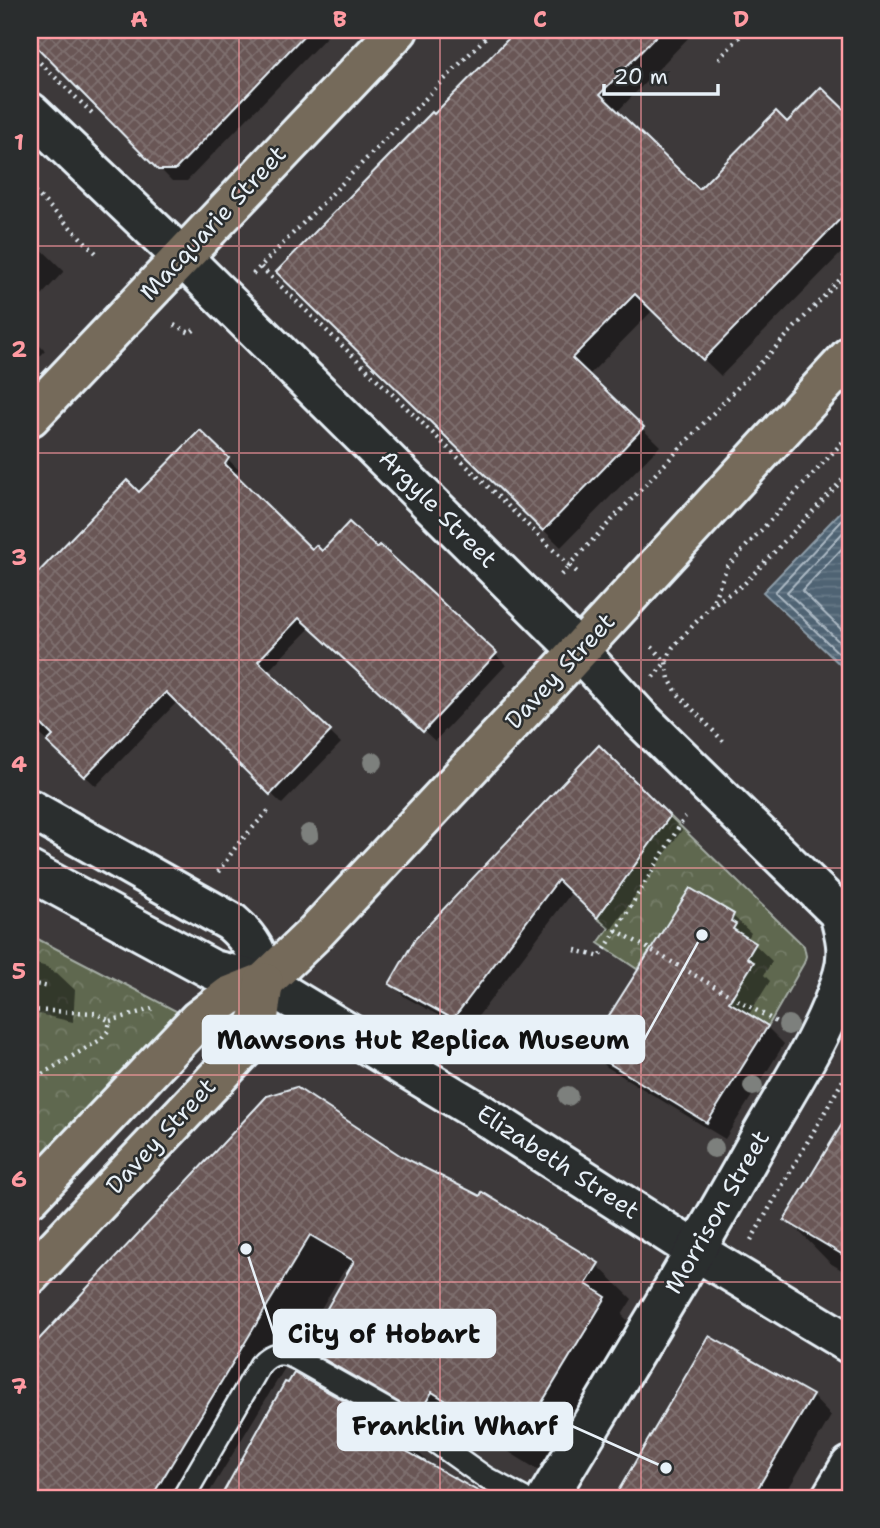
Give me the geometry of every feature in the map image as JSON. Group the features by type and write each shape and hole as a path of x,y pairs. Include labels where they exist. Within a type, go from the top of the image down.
{"highway":[{"name":"Macquarie Street","path":"30,417 398,30"},
{"name":"Davey Street","path":"30,1197 213,1007 237,991 264,982 328,919 850,356"},
{"name":"Davey Street","path":"30,1275 245,1048 259,1017 264,982"}],"street":[{"name":"Argyle Street","path":"30,112 181,256 578,650 640,718 839,913"},
{"path":"30,809 231,922 246,934 255,948 264,982"},
{"name":"Elizabeth Street","path":"30,871 213,970 264,982 474,1109 696,1251 850,1344"},
{"name":"Morrison Street","path":"547,1498 696,1251 834,1000 845,972 848,942 839,913"},
{"path":"831,1498 850,1466"}],"lane":[{"path":"183,1498 260,1365 275,1354 291,1356 403,1419 486,1478 523,1498"}],"path":[{"path":"253,275 493,30"},
{"path":"719,59 747,30"},
{"path":"30,187 97,254"},
{"path":"261,267 577,572"},
{"path":"561,575 850,269"},
{"path":"174,325 190,333 204,322"},
{"path":"711,606 727,567 850,434"},
{"path":"648,682 666,662 673,647 711,606 744,584 850,472"},
{"path":"652,647 666,662"},
{"path":"226,861 268,811"},
{"path":"575,950 600,957 685,817"},
{"path":"616,930 780,1024"},
{"path":"30,983 49,987"},
{"path":"30,1010 94,1013 110,1021 158,1006"},
{"path":"30,1081 100,1040 108,1031 110,1021"},
{"path":"766,1215 850,1068"}],"green space":[{"path":"670,816 804,946 804,963 768,1026 648,953 637,969 598,943 609,928 597,918"},
{"path":"30,935 178,1012 30,1171"}],"water":[{"path":"850,502 850,674 763,592"}],"building":[{"path":"30,30 309,30 175,170 158,170 30,40"},
{"path":"517,30 662,30 600,94 699,189 776,111 787,122 821,87 850,115 850,209 703,360 635,294 572,358 644,427 543,531 276,272 432,112 434,114"},
{"path":"200,430 229,458 225,464 312,549 316,545 322,551 349,522 377,548 380,545 497,653 423,732 299,618 258,661 331,731 270,795 166,692 84,777 47,742 53,736 30,713 30,581 127,480 139,492"},
{"path":"599,745 670,816 597,918 558,880 453,1019 389,984 415,939"},
{"path":"690,888 734,914 731,921 736,924 733,929 756,943 747,958 754,962 729,1002 768,1026 707,1123 587,1050"},
{"path":"296,1087 401,1156 480,1196 482,1192 599,1263 586,1284 606,1297 516,1445 432,1392 419,1414 308,1350 317,1336 313,1333 354,1261 310,1235 151,1498 30,1498 30,1349 267,1096"},
{"path":"850,1111 850,1259 784,1220"},
{"path":"709,1336 813,1395 752,1498 614,1498"},
{"path":"294,1373 396,1430 405,1437 399,1447 490,1498 220,1498 285,1382 288,1383"}],"place":[{"name":"Mawsons Hut Replica Museum","path":"702,935"},
{"name":"City of Hobart","path":"246,1249"},
{"name":"Franklin Wharf","path":"666,1468"}]}
